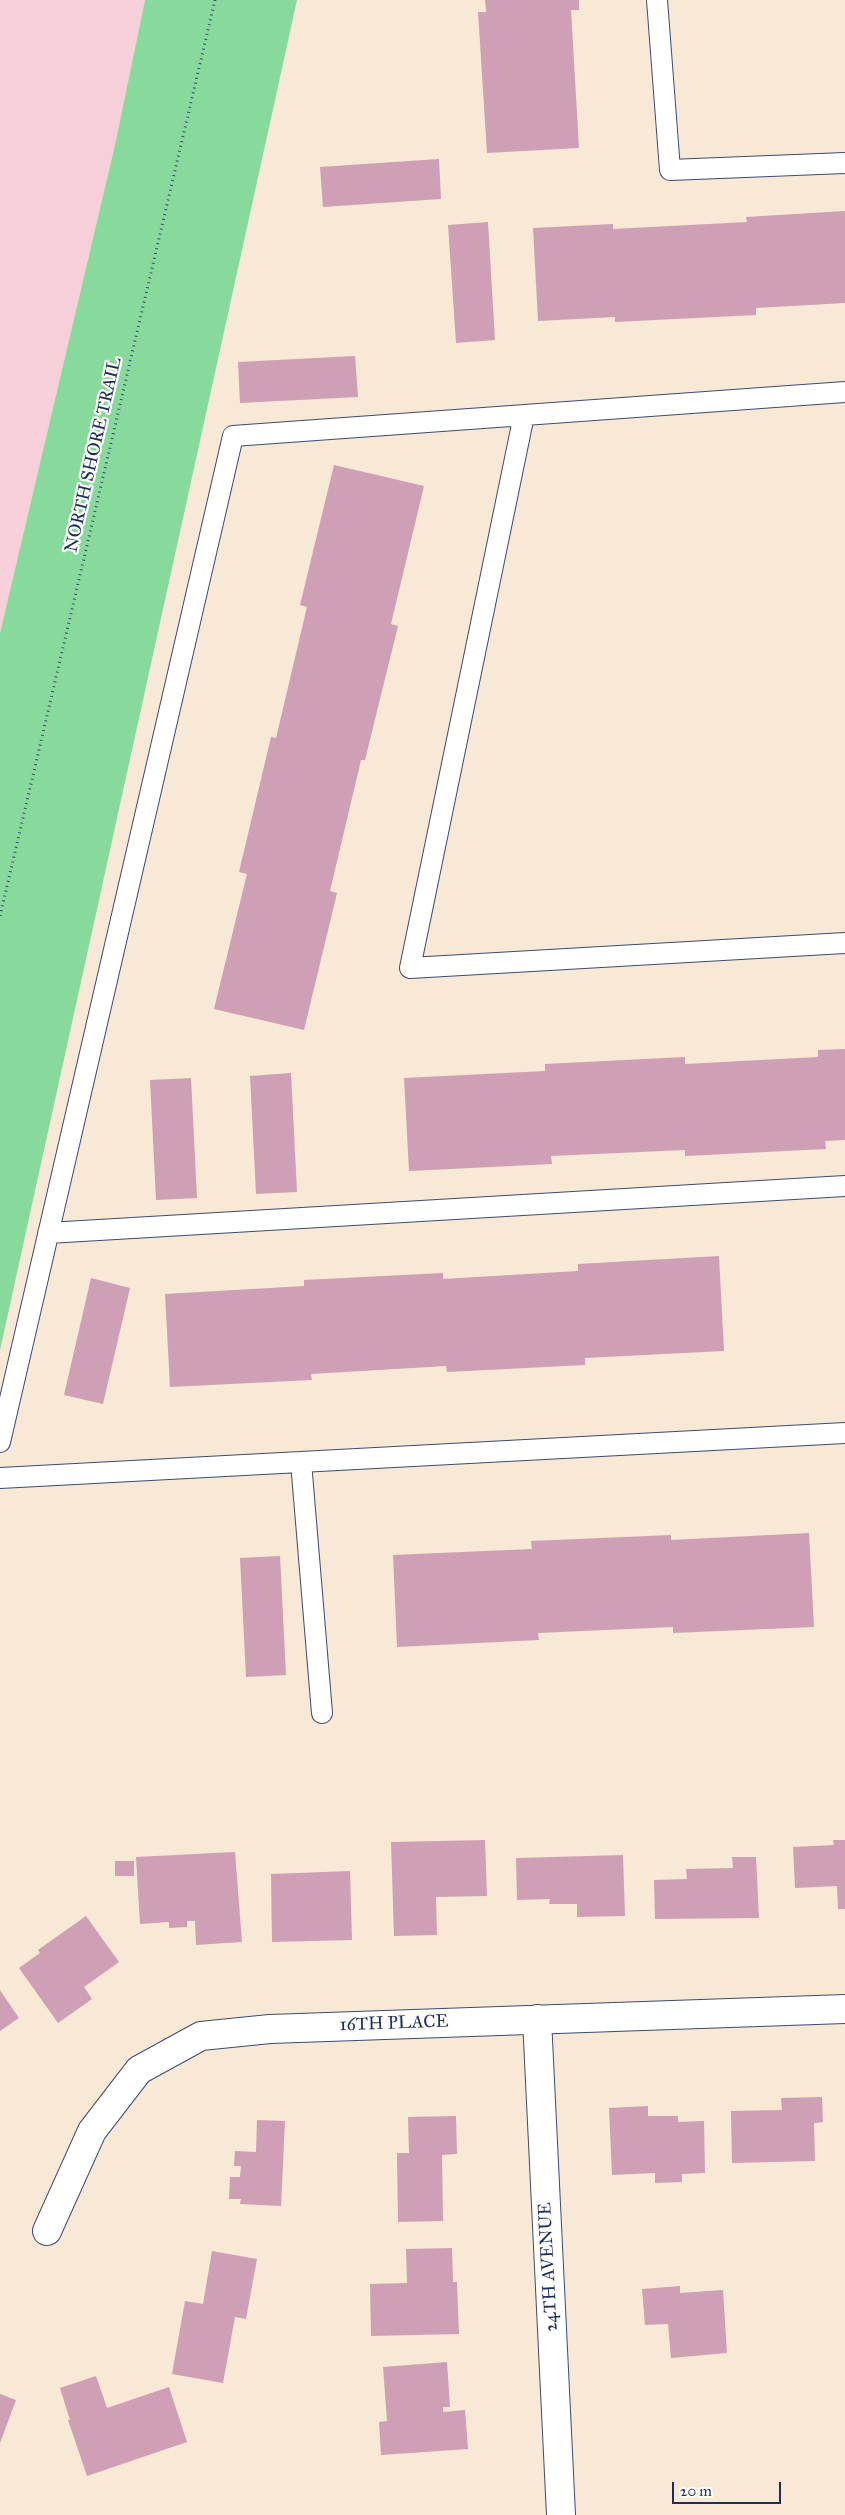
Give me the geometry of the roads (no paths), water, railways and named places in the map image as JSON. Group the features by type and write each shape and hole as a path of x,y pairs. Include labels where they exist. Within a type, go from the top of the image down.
{"street":[{"name":"16TH PLACE","path":"47,2231 92,2131 139,2070 201,2036 270,2029 845,2009"},
{"name":"24TH AVENUE","path":"537,2019 561,2515"}],"lane":[{"path":"657,0 670,170 845,163"},
{"path":"0,1442 233,436 845,392"},
{"path":"524,415 410,968 845,944"},
{"path":"48,1232 845,1186"},
{"path":"0,1478 845,1434"},
{"path":"301,1462 322,1713"}]}
